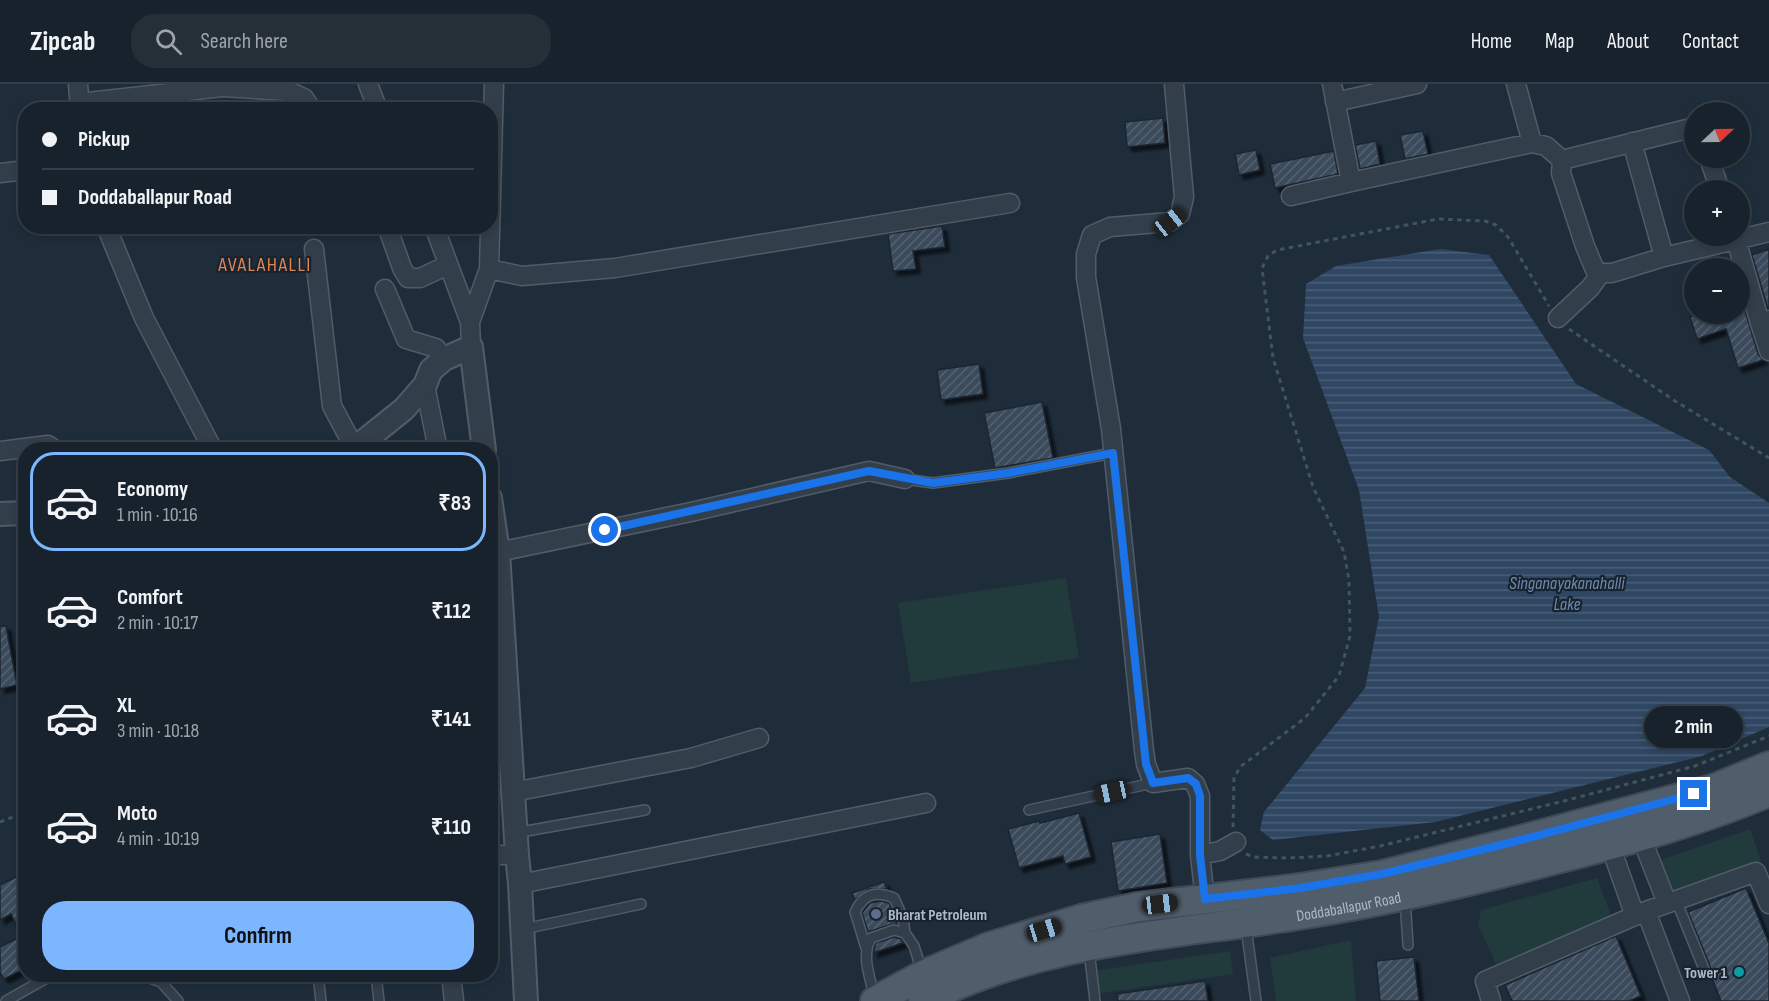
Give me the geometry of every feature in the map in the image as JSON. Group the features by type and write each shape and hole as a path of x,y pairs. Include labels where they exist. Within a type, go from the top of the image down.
{"main road":[{"name":"Doddaballapur Road","path":"923,988 989,947 1081,919 1138,907 1300,888 1382,874 1713,789 1769,765"},
{"name":"Doddaballapur Road","path":"875,1001 1088,945 1303,914 1405,895 1641,837 1720,813 1769,792"}],"street":[{"path":"78,84 80,102"},
{"path":"368,84 375,102"},
{"path":"493,102 494,84"},
{"path":"1174,84 1184,197 1180,214 1170,222 1110,227 1092,235 1086,254 1086,277 1111,429 1146,764 1153,783 1188,778 1196,784 1200,796 1200,855 1205,899"},
{"path":"1351,182 1333,93 1417,84"},
{"path":"1516,84 1532,143"},
{"path":"106,102 212,86 288,91 304,98 307,102"},
{"path":"1562,159 1684,130"},
{"path":"1632,142 1664,257"},
{"path":"1291,196 1532,143 1546,146 1562,159"},
{"path":"1562,159 1562,172 1595,270 1601,273 1612,273 1706,246"},
{"path":"0,173 18,171"},
{"path":"489,269 522,276 615,268 1010,203"},
{"path":"1750,235 1769,232"},
{"path":"109,234 144,318 209,442"},
{"path":"390,234 408,278 420,278 448,266"},
{"path":"437,234 470,322 483,442"},
{"path":"470,322 489,269 490,234"},
{"path":"1739,246 1765,322 1769,351"},
{"path":"314,249 332,406 350,442"},
{"path":"1557,318 1590,288 1601,273"},
{"path":"385,289 406,339 436,348 444,359"},
{"path":"363,442 404,409 425,385 431,370 444,359 471,347"},
{"path":"425,385 436,442"},
{"path":"0,451 18,449"},
{"path":"526,1001 498,552 691,512 869,471 905,479"},
{"path":"0,513 18,513"},
{"path":"513,792 691,758 759,738"},
{"path":"520,884 926,803"},
{"path":"1641,837 1672,902"},
{"path":"1200,855 1220,851 1236,842"},
{"path":"498,852 516,844"},
{"path":"1611,845 1680,1001"},
{"path":"1491,1001 1485,981 1640,913 1756,872 1769,904"},
{"path":"452,982 454,1001"}],"lane":[{"path":"905,479 933,483 1008,473 1113,453"},
{"path":"1029,810 1153,783"},
{"path":"516,844 645,810"},
{"path":"875,1001 867,966 866,948 855,912 860,902 872,895 880,893 894,898 903,918 905,933 914,946 923,988"},
{"path":"1405,895 1408,945"},
{"path":"1672,902 1704,969"},
{"path":"521,930 641,904"},
{"path":"1245,922 1256,1001"},
{"path":"866,948 871,938 894,930 905,933"},
{"path":"1088,945 1095,1001"},
{"path":"6,1001 40,982"},
{"path":"160,982 178,1001"},
{"path":"319,982 321,1001"},
{"path":"377,982 379,1001"}],"path":[{"path":"1769,458 1675,401 1557,318 1508,237 1496,225 1485,221 1438,219 1277,250 1268,256 1262,268 1273,358 1313,487 1344,552 1349,580 1350,636 1340,676 1305,718 1240,766 1234,778 1233,832 1243,852 1254,857 1327,856 1380,846 1695,766 1769,736"},
{"path":"0,822 18,815"}],"green space":[{"path":"1066,578 1079,658 911,683 898,603"},
{"path":"1750,829 1761,861 1663,895 1652,863"},
{"path":"1597,878 1612,918 1497,966 1478,925 1481,910"},
{"path":"1351,940 1356,1001 1276,1001 1270,958"},
{"path":"1230,951 1233,974 1089,995 1086,972"}],"water":[{"name":"Singanayakanahalli Lake","path":"1440,249 1489,255 1576,384 1709,450 1730,477 1769,503 1769,727 1702,756 1435,822 1273,840 1260,830 1264,812 1365,688 1379,617 1359,490 1303,338 1306,284 1336,266"}],"building":[{"path":"1163,118 1165,143 1127,147 1125,122"},
{"path":"1423,131 1428,154 1405,159 1400,135"},
{"path":"1376,141 1380,164 1360,169 1355,145"},
{"path":"1256,150 1260,170 1239,175 1235,154"},
{"path":"1334,151 1338,174 1275,188 1270,164"},
{"path":"942,226 945,247 913,251 916,269 893,271 888,234"},
{"path":"1769,249 1769,309 1768,309 1752,255"},
{"path":"1692,324 1749,324 1758,354 1763,360 1738,368 1726,329 1697,339"},
{"path":"979,364 983,394 941,400 937,370"},
{"path":"1042,402 1053,458 995,468 984,413"},
{"path":"0,626 6,626 17,685 0,689"},
{"path":"1079,813 1091,857 1065,864 1063,856 1019,868 1008,829"},
{"path":"1160,834 1167,883 1118,891 1111,842"},
{"path":"18,876 18,928 11,914 0,920 0,885"},
{"path":"884,882 887,889 869,889 855,900 852,893"},
{"name":"Tower 1","path":"1746,888 1769,943 1769,1001 1721,1001 1710,973 1710,966 1688,912"},
{"path":"881,901 889,903 897,924 868,932 862,913 870,903"},
{"path":"1616,936 1641,996 1629,1001 1512,1001 1505,985"},
{"path":"894,937 901,939 903,943 873,953 876,943"},
{"path":"18,938 18,972 4,979 0,972 0,947"},
{"path":"1414,957 1419,1001 1380,1001 1376,961"},
{"path":"1205,981 1208,1001 1118,1001 1117,994"}],"place":[{"name":"Bharat Petroleum","path":"876,914"},
{"name":"Tower 1","path":"1739,972"}],"district":[{"name":"AVALAHALLI","path":"265,264"}],"route":[{"path":"605,530 869,471 933,483 1008,473 1113,453 1146,764 1153,783 1188,778 1196,784 1200,796 1200,855 1205,899 1300,888 1382,874 1694,794"}]}
